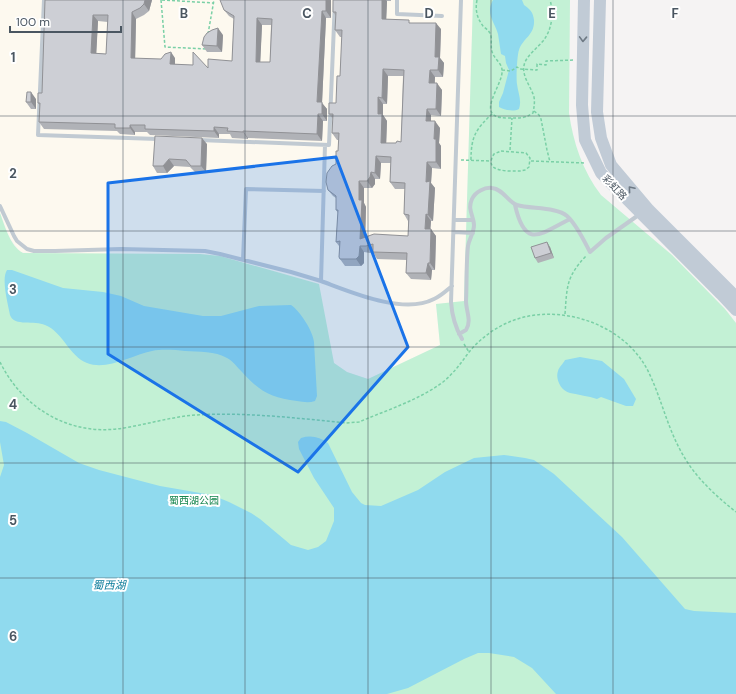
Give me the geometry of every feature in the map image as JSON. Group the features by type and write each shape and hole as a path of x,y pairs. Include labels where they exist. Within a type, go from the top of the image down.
{"main road":[{"name":"彩虹路","path":"584,0 582,105 585,140 596,163 601,173 736,310"},
{"name":"彩虹路","path":"600,0 597,112 601,138 611,165 649,210 736,297"}],"lane":[{"path":"44,0 38,134 165,139"},
{"path":"197,140 329,145 335,0"},
{"path":"397,0 397,14 442,16"},
{"path":"461,0 451,302 453,318 462,339"},
{"path":"321,281 325,145"},
{"path":"459,334 467,329 469,324 466,306 468,246 474,226 470,212 472,199 478,192 486,188 493,188 498,190 516,205 562,213 570,219 590,252 606,238 641,214"},
{"path":"243,260 246,189 324,191"},
{"path":"516,205 518,219 523,228 526,232 533,234 543,233 570,219"},
{"path":"0,206 17,241 27,249 48,251 122,249 205,251 321,281 375,300 390,303 418,304 427,302 434,299 452,286"},
{"path":"454,220 473,220"},
{"path":"454,232 473,233"}],"path":[{"path":"206,49 165,47 161,0 214,3"},
{"path":"208,34 214,0"},
{"path":"477,0 477,17 490,35 491,49 502,70 502,76 492,99 491,109 493,113 501,118 524,118 534,111"},
{"path":"550,0 552,17 548,33 544,40 530,55 525,64 526,80 534,100 534,111 541,119 546,150 550,162"},
{"path":"502,70 511,71 517,67 520,69 525,68 537,70 537,64 546,65 546,61 582,59"},
{"path":"471,160 471,149 475,133 479,126 493,113"},
{"path":"510,151 512,118"},
{"path":"510,151 526,153 531,161 527,169 517,171 496,169 492,166 491,161 492,156 496,152 510,151"},
{"path":"456,160 491,161"},
{"path":"531,161 596,163"},
{"path":"565,315 567,289 571,276 576,267 590,252"},
{"path":"0,362 6,375 16,389 28,401 45,414 66,424 89,429 107,430 124,428 170,418 195,415 265,416 346,423 359,422 432,389 444,381 459,367 469,352 494,329 508,322 532,315 565,315 585,320 605,329 624,342 636,354 646,367 655,386 673,435 683,455 702,481 736,512"},
{"path":"462,339 469,352"}],"highlighted area":[{"path":"336,157 408,347 298,472 108,354 108,183"}],"shaded area":[{"path":"0,0 473,0 464,302 436,304 440,345 368,379 347,372 334,363 318,284 20,252 10,238 0,213"}],"green space":[{"name":"蜀西湖公园","path":"473,0 570,0 569,113 576,146 589,177 601,195 672,255 725,309 736,323 736,694 0,694 0,213 11,241 18,250 23,253 200,254 220,256 319,284 334,363 347,372 368,379 440,345 436,304 464,301"}],"water":[{"path":"493,0 522,0 524,5 531,11 534,17 533,29 518,53 517,87 520,96 520,103 519,109 517,110 509,110 499,107 499,102 509,70 505,56 501,54 497,30 490,14"},
{"path":"7,270 12,270 63,288 103,292 121,296 144,306 203,316 221,316 259,306 291,305 306,322 313,337 317,396 315,401 306,402 288,400 273,396 260,389 248,379 229,359 212,353 160,350 144,353 111,364 95,365 87,363 75,355 51,328 41,324 20,322 12,319 5,285 5,274"},
{"path":"580,357 602,361 624,379 636,399 633,406 626,406 601,397 597,399 570,393 564,390 558,381 557,374 565,360"},
{"name":"蜀西湖","path":"0,421 6,422 27,433 79,463 99,470 160,486 212,495 229,502 260,519 291,545 308,550 318,547 326,541 334,521 334,508 314,478 299,449 298,442 301,438 315,437 328,443 352,492 361,503 365,505 381,506 418,490 445,472 474,458 504,455 534,460 554,474 622,537 685,609 694,611 736,613 736,694 556,694 532,668 514,657 489,653 478,653 408,688 387,694 0,694 0,477 4,465 0,442"}],"building":[{"path":"45,0 145,0 144,4 140,8 132,12 131,58 161,59 165,54 171,52 170,64 193,65 193,52 208,68 208,59 232,61 234,16 224,10 220,0 326,0 326,11 322,11 317,102 322,102 322,114 318,114 317,134 227,131 228,128 214,127 214,131 145,129 145,125 130,125 130,128 115,128 115,124 39,122 40,103 38,103 38,93 42,93","holes":["93,15 108,15 106,54 91,53","257,18 272,19 270,62 256,62"]},
{"path":"333,0 382,0 382,19 409,20 409,23 436,23 435,57 439,57 438,70 430,70 429,83 437,83 436,109 427,109 426,121 435,121 434,139 436,139 436,162 427,162 426,182 430,181 428,215 426,214 425,229 431,229 430,263 428,263 426,273 406,273 407,253 373,252 373,244 360,246 359,256 356,259 340,259 339,257 340,241 336,242 338,210 336,210 336,196 328,190 326,182 327,173 332,166 336,164 336,151 338,151 339,133 332,133 333,114 329,114 329,103 336,103 337,76 340,76 342,30 335,30 336,12 333,12","holes":["383,69 404,70 401,142 381,143 382,114 378,114 378,97 382,98","376,156 391,157 390,182 405,183 404,214 409,215 408,236 374,234 360,239 362,200 359,200 359,181 367,181 371,172 375,173"]},
{"path":"218,28 217,46 202,45 204,37 207,33"},
{"path":"27,92 31,92 31,102 26,102"},
{"path":"155,136 202,138 201,166 191,166 186,160 169,159 163,166 153,166"},
{"path":"547,242 551,253 535,258 531,247"}]}
